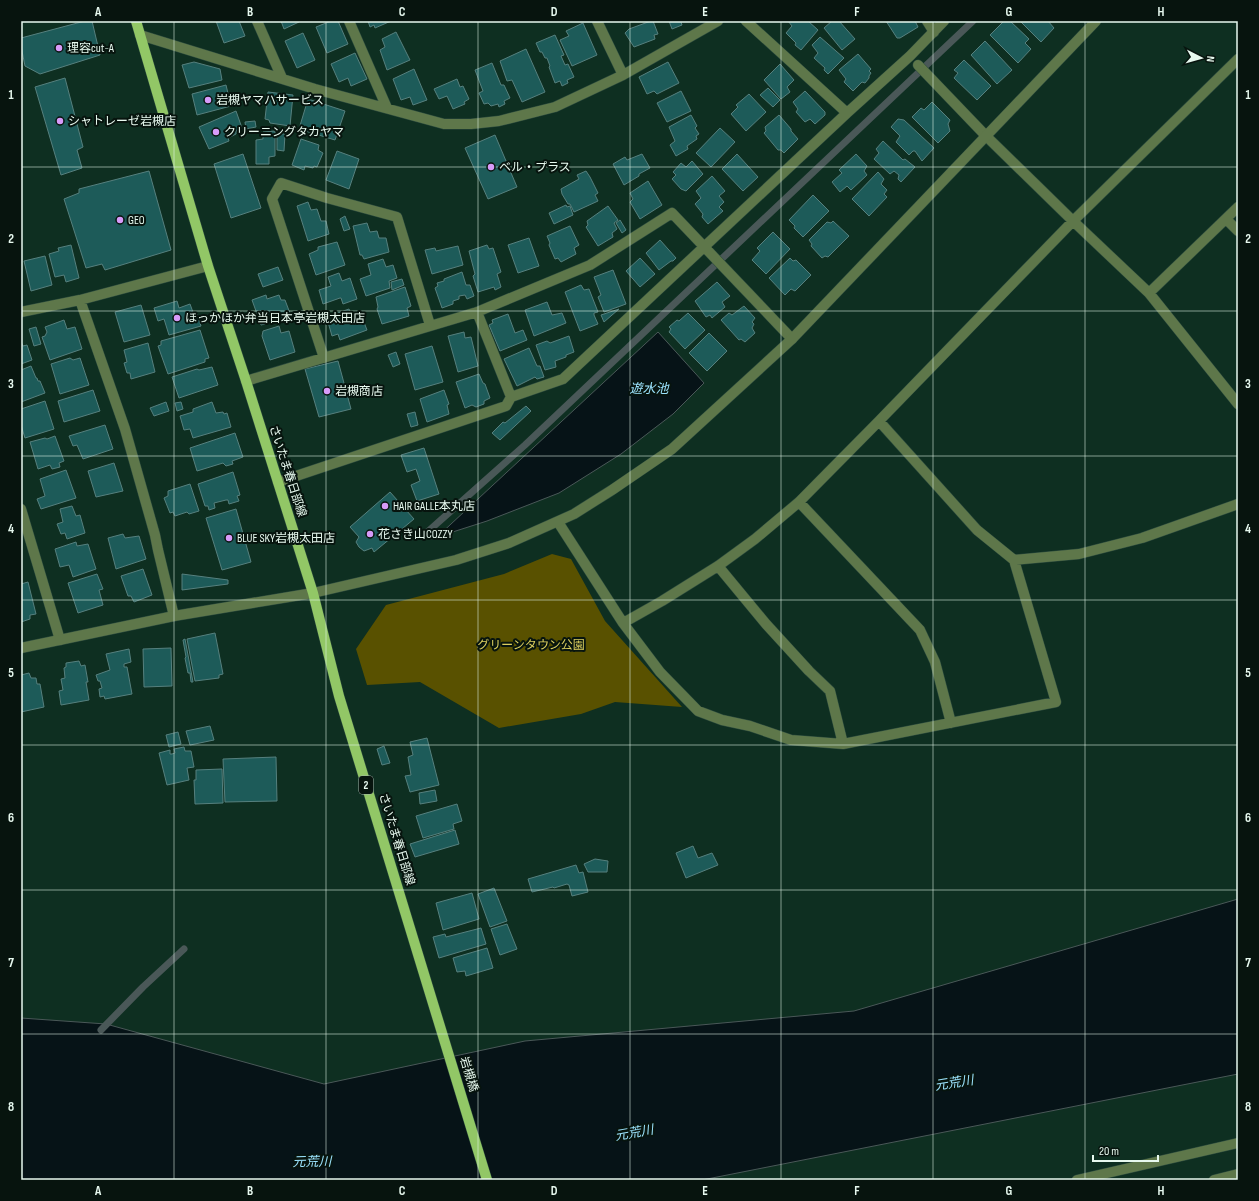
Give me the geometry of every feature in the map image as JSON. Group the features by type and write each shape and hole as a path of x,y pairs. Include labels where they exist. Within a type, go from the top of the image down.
{"main road":[{"name":"さいたま春日部線","path":"136,21 208,266 314,593 339,696 425,976"},
{"name":"岩槻橋","path":"425,976 487,1180"}],"street":[{"path":"257,21 282,78"},
{"path":"349,21 387,108"},
{"path":"597,21 623,75"},
{"path":"140,35 282,78 444,124 471,124 499,121 555,107 623,75 718,21"},
{"path":"746,21 847,113"},
{"path":"927,21 934,32"},
{"path":"278,482 506,406 511,397 563,379 704,246 910,56 944,21"},
{"path":"21,648 174,616 314,593 456,560 509,543 558,522 612,490 672,449 792,339 1096,21"},
{"path":"623,623 662,601 718,566 755,539 799,502 1073,222 1238,59"},
{"path":"918,65 986,136 1073,222 1149,293 1238,404"},
{"path":"324,358 272,199 281,183 327,198 397,217 430,325"},
{"path":"1149,293 1238,207"},
{"path":"246,381 477,312 590,265 672,213 792,339"},
{"path":"1226,219 1238,231"},
{"path":"21,312 80,300 208,266"},
{"path":"80,300 125,429 155,535 174,616"},
{"path":"477,312 511,397"},
{"path":"558,522 623,623 660,672 698,712 722,720 750,726 791,740 843,744 1056,702 1014,560 977,530 879,421"},
{"path":"799,502 920,630 935,662 951,723"},
{"path":"1014,560 1086,552 1142,538 1238,504"},
{"path":"21,508 60,640"},
{"path":"718,566 798,659 830,691 843,744"},
{"path":"1077,1180 1238,1143"},
{"path":"1214,1180 1238,1174"}],"green space":[{"name":"グリーンタウン公園","path":"552,554 571,559 605,621 682,707 615,702 581,714 499,728 420,682 367,685 356,649 386,605 504,574"}],"water":[{"name":"遊水池","path":"658,332 704,383 673,414 621,454 559,493 487,521 437,537"},
{"name":"元荒川","path":"1238,899 1238,1074 702,1180 21,1180 21,1018 106,1024 324,1084 525,1041 854,1011"}],"building":[{"path":"85,21 92,21 100,55 40,74 25,66 21,38"},
{"path":"216,21 239,21 245,36 224,43"},
{"path":"281,21 299,21 299,22 284,29"},
{"path":"331,21 338,21 348,44 327,53 316,27"},
{"path":"368,21 391,21 375,28 374,25 370,27"},
{"path":"653,21 658,34 654,35 655,39 634,47 625,33 629,29"},
{"path":"669,21 682,21 682,25 672,29"},
{"path":"788,21 808,21 818,30 801,50 786,33 792,26"},
{"path":"832,21 839,21 855,39 842,50 824,28"},
{"path":"886,21 915,21 918,27 900,38 897,38"},
{"path":"1004,21 1010,21 1029,39 1025,43 1031,49 1018,63 990,35"},
{"path":"1020,21 1048,21 1054,28 1041,42"},
{"path":"583,23 597,55 572,66 560,40 569,36 566,31"},
{"path":"396,32 410,60 387,70 380,50 385,47 382,39"},
{"path":"303,33 315,60 297,68 285,41"},
{"path":"555,35 564,55 561,56 565,65 568,64 574,77 567,80 568,83 562,86 560,81 555,83 547,58 545,58 542,52 540,52 536,43"},
{"path":"820,37 844,58 828,74 824,70 825,68 814,58 818,53 812,45"},
{"path":"985,41 1012,70 997,84 971,55"},
{"path":"526,49 545,92 522,102 512,80 507,81 500,61"},
{"path":"355,53 367,79 351,86 348,78 339,82 331,64"},
{"path":"858,54 871,69 869,71 871,73 865,83 862,82 853,91 844,82 846,79 839,70"},
{"path":"964,60 991,86 977,100 954,78 958,73 954,70"},
{"path":"194,62 220,69 222,80 189,88 182,65"},
{"path":"668,62 679,83 657,94 654,91 647,94 639,77"},
{"path":"492,63 501,85 504,85 510,98 504,101 505,104 499,107 498,104 491,106 488,103 484,104 479,93 483,91 475,70"},
{"path":"780,64 794,80 787,87 790,92 781,99 764,80"},
{"path":"414,69 427,100 413,105 410,97 401,100 393,79"},
{"path":"65,78 83,147 77,150 82,168 61,175 35,87"},
{"path":"457,79 460,87 463,86 469,99 464,102 465,104 453,109 447,96 439,99 434,89"},
{"path":"226,85 231,106 197,115 192,94"},
{"path":"768,88 780,100 773,107 760,95"},
{"path":"681,91 691,111 667,122 657,103"},
{"path":"805,91 825,112 825,115 815,124 810,119 805,122 796,112 798,109 793,102"},
{"path":"268,92 293,95 290,126 270,123 269,120 265,119"},
{"path":"749,94 766,112 746,131 731,114 738,107 736,105"},
{"path":"308,99 345,111 335,140 299,129"},
{"path":"932,102 950,120 948,124 950,131 938,143 912,117 921,108 924,110"},
{"path":"236,111 242,128 236,131 236,134 228,138 229,141 209,149 199,127"},
{"path":"691,115 697,126 695,128 699,134 696,136 697,139 687,146 688,149 676,156 670,145 675,141 669,127"},
{"path":"779,115 798,139 784,153 781,150 778,150 764,133 766,131 765,127"},
{"path":"898,119 904,120 934,148 922,161 915,151 909,155 896,142 900,136 891,127"},
{"path":"255,121 256,127 246,129 245,122"},
{"path":"720,128 735,142 711,167 696,153"},
{"path":"275,131 275,156 269,157 269,164 256,164 256,140 263,139 263,132"},
{"path":"277,134 285,134 284,151 277,150"},
{"name":"ベル・プラス","path":"495,135 517,187 488,199 465,148"},
{"path":"301,139 319,145 318,150 323,153 317,167 314,166 313,168 305,166 304,170 292,165"},
{"path":"883,141 903,160 905,159 915,167 901,182 898,179 899,175 894,171 890,174 874,159 879,153 876,149"},
{"path":"337,151 359,159 349,189 326,180"},
{"path":"243,154 261,208 231,218 214,164"},
{"path":"642,154 650,168 624,185 613,164 625,157 627,160"},
{"path":"737,154 758,177 743,191 722,169"},
{"path":"856,154 867,166 864,171 867,175 851,190 847,186 840,192 832,182 842,173 839,170"},
{"path":"692,161 703,174 686,191 681,189 672,179 676,175 673,172 681,163 686,167"},
{"path":"149,171 171,250 105,270 102,264 86,268 64,199 79,193 79,189"},
{"path":"586,171 598,193 595,195 598,201 574,212 562,194 561,189 579,179 577,175"},
{"path":"878,172 884,179 881,184 887,190 884,194 887,197 869,216 852,199"},
{"path":"712,176 725,191 719,196 724,202 719,207 723,211 708,224 702,217 703,214 695,204 701,198 696,191"},
{"path":"648,181 662,205 640,219 630,202 633,199 630,193"},
{"path":"813,195 829,211 803,237 794,228 795,226 789,220"},
{"path":"308,202 311,210 317,209 321,221 326,221 329,234 308,241 297,206"},
{"path":"566,205 567,207 570,206 573,215 554,224 549,213"},
{"path":"608,206 618,220 614,223 617,229 612,233 613,237 598,246 586,227 588,225 587,221"},
{"path":"345,216 350,229 344,231 340,219"},
{"path":"620,220 626,230 622,233 616,223"},
{"path":"833,221 849,236 828,257 825,256 822,258 811,246 812,244 809,240 827,222 831,223"},
{"path":"367,223 370,232 377,231 379,238 386,238 389,252 364,259 362,255 360,255 353,226"},
{"path":"570,226 579,245 574,248 576,254 561,262 558,258 555,259 547,236"},
{"path":"773,232 790,249 766,274 752,260 760,251 757,248"},
{"path":"529,238 539,266 518,273 508,245"},
{"path":"660,240 676,258 659,270 646,253"},
{"path":"337,242 345,265 316,275 309,254 318,250 318,247"},
{"path":"71,245 79,278 66,282 64,275 55,277 49,254 59,251 58,248"},
{"path":"487,245 489,249 493,248 501,272 497,274 501,287 495,290 494,287 478,292 473,276 475,274 469,251"},
{"path":"458,246 463,265 432,274 425,250 435,248 436,251"},
{"path":"45,256 52,285 31,291 24,261"},
{"path":"640,258 655,274 640,287 626,271"},
{"path":"790,258 793,261 796,260 811,275 795,291 791,289 785,295 769,278"},
{"path":"383,259 386,267 393,265 397,278 389,281 390,288 366,296 360,279 371,275 368,264"},
{"path":"278,267 283,280 263,287 258,274"},
{"path":"613,270 626,304 604,312 598,297 601,295 594,277"},
{"path":"462,272 466,285 470,285 474,296 467,299 465,295 459,296 459,299 453,301 453,304 442,308 435,288 438,286 437,283"},
{"path":"339,273 342,281 350,278 357,299 343,304 340,298 323,304 319,290 331,286 328,277"},
{"path":"402,279 404,285 392,290 391,282"},
{"path":"717,282 730,296 722,302 725,307 712,318 710,315 706,317 695,301"},
{"path":"581,285 584,290 589,289 598,312 594,313 594,315 598,324 580,331 565,292"},
{"path":"405,287 411,306 407,308 409,316 382,324 377,309 376,297"},
{"path":"266,295 267,299 279,295 281,300 285,300 291,316 261,325 252,300"},
{"path":"177,301 179,308 190,304 194,315 197,314 201,326 169,335 164,319 158,321 154,308"},
{"path":"547,302 552,315 562,313 566,323 534,336 525,310"},
{"path":"141,305 150,335 124,342 115,312"},
{"path":"744,306 755,318 752,322 754,324 752,328 755,333 745,342 741,339 739,340 721,320 729,313 732,315"},
{"path":"349,309 351,314 360,312 367,330 340,340 338,334 332,336 328,322 336,319 335,314"},
{"path":"619,309 604,322 601,315"},
{"path":"688,313 705,330 685,349 669,332 671,329 669,327"},
{"path":"508,314 515,333 523,330 527,340 500,351 489,325 493,323 492,320"},
{"path":"64,320 67,329 75,327 82,349 50,360 42,337 45,336 47,332 45,327"},
{"path":"279,326 281,333 289,331 295,352 270,360 262,336 263,331"},
{"path":"36,327 41,344 34,346 29,329"},
{"path":"200,330 209,358 205,359 205,362 168,374 158,346 161,345 161,341"},
{"path":"464,332 465,338 471,337 478,366 458,372 448,336"},
{"path":"709,333 727,351 707,371 689,353"},
{"path":"569,336 574,352 555,361 556,367 545,370 536,345 547,341 550,343"},
{"path":"21,342 23,346 27,345 32,360 21,364"},
{"path":"148,343 155,372 131,379 130,373 127,373 124,363 127,362 124,350"},
{"path":"432,346 443,382 415,390 405,354"},
{"path":"529,348 537,366 540,366 544,377 537,379 535,377 517,386 504,359"},
{"path":"396,352 400,364 393,367 388,355"},
{"path":"70,358 73,360 80,358 89,385 60,394 51,364"},
{"path":"338,361 351,409 319,417 305,369"},
{"path":"31,366 45,393 21,402 21,370"},
{"path":"212,367 218,385 179,398 172,377 197,369 199,370"},
{"path":"479,374 483,383 485,384 490,398 484,401 484,404 476,407 472,405 465,408 456,382"},
{"path":"93,390 100,411 64,422 58,401"},
{"path":"444,390 449,404 447,405 449,414 427,422 420,399"},
{"path":"45,401 54,429 25,438 21,425 21,409"},
{"path":"166,402 169,411 154,416 150,408"},
{"path":"181,402 183,409 177,411 175,403"},
{"path":"212,402 216,413 227,413 231,427 193,438 190,429 184,430 180,416 193,412 193,409"},
{"path":"526,406 531,411 500,440 492,433 503,422 505,423"},
{"path":"415,412 418,425 411,427 407,414"},
{"path":"105,425 113,449 83,459 77,445 73,446 69,436"},
{"path":"235,433 243,457 232,461 233,464 226,466 223,463 197,471 190,448"},
{"path":"55,436 64,461 59,463 60,467 52,469 50,465 38,469 30,442"},
{"path":"424,448 439,494 417,501 411,485 420,481 416,469 407,472 401,455"},
{"path":"114,463 123,491 96,497 88,471"},
{"path":"66,470 76,498 41,509 37,499 45,496 40,479"},
{"path":"233,472 240,495 237,496 239,501 229,504 228,500 214,503 215,508 209,510 208,506 205,506 198,484"},
{"path":"190,484 199,511 189,514 187,512 175,516 173,512 170,513 164,498 168,496 168,491"},
{"path":"390,492 414,519 374,552 372,548 364,551 356,542 359,537 350,527"},
{"path":"72,506 76,516 80,515 85,533 67,539 65,533 61,534 57,524 63,522 60,509"},
{"path":"236,509 251,562 222,570 206,518"},
{"path":"123,534 125,538 139,536 146,559 116,569 108,538"},
{"path":"76,542 77,546 88,544 96,569 73,577 69,565 60,567 55,549"},
{"path":"143,569 152,595 134,602 131,596 128,596 121,576"},
{"path":"97,574 103,589 99,590 103,605 78,613 68,583"},
{"path":"182,574 228,580 228,584 182,590"},
{"path":"28,582 36,614 30,615 30,619 21,622 21,584"},
{"path":"215,633 223,674 219,675 219,678 195,681 187,639"},
{"path":"185,639 193,682 191,682 190,673 188,673 185,658 183,640"},
{"path":"171,648 172,686 144,687 143,649"},
{"path":"129,649 131,662 124,664 124,667 127,667 132,694 105,699 104,696 100,697 99,689 102,688 96,675 110,670 106,654"},
{"path":"79,661 81,666 85,665 89,700 61,705 59,691 63,690 61,679 65,678 64,668 66,667 66,663"},
{"path":"29,673 31,678 36,678 37,684 40,684 44,707 21,712 21,675"},
{"path":"210,726 214,740 190,745 186,731"},
{"path":"178,732 181,744 169,747 166,735"},
{"path":"427,738 439,785 410,792 405,776 411,775 408,757 413,755 410,742"},
{"path":"384,746 390,763 382,765 377,749"},
{"path":"184,747 185,751 191,751 194,767 187,768 189,780 167,785 159,753 170,750 170,754 172,754 175,753 174,749"},
{"path":"276,757 277,801 225,802 223,759"},
{"path":"222,769 223,803 195,804 194,780 196,780 196,770"},
{"path":"435,790 437,801 420,804 419,793"},
{"path":"457,804 462,821 453,824 454,829 423,838 416,816"},
{"path":"455,830 459,844 415,857 410,844"},
{"path":"693,846 698,858 712,853 718,865 686,878 676,853"},
{"path":"595,859 608,861 607,872 588,872 584,864"},
{"path":"576,865 579,873 583,872 588,892 572,896 569,885 567,884 532,892 528,879"},
{"path":"494,888 507,921 490,927 478,894"},
{"path":"472,893 479,919 443,930 436,903"},
{"path":"507,924 517,949 500,955 491,929"},
{"path":"481,928 486,944 439,958 433,937 445,934 446,937"},
{"path":"487,948 493,968 466,976 465,971 457,972 453,958"}],"waterway":[{"path":"424,535 525,445 973,21"},
{"path":"101,1030 143,987 184,949"}],"place":[{"name":"理容cut-A","path":"59,48"},
{"name":"岩槻ヤマハサービス","path":"208,100"},
{"name":"シャトレーゼ岩槻店","path":"60,121"},
{"name":"クリーニングタカヤマ","path":"216,132"},
{"name":"ベル・プラス","path":"491,167"},
{"name":"GEO","path":"120,220"},
{"name":"ほっかほか弁当日本亭岩槻太田店","path":"177,318"},
{"name":"岩槻商店","path":"327,391"},
{"name":"HAIR GALLE本丸店","path":"385,506"},
{"name":"花さき山COZZY","path":"370,534"},
{"name":"BLUE SKY岩槻太田店","path":"229,538"}]}
